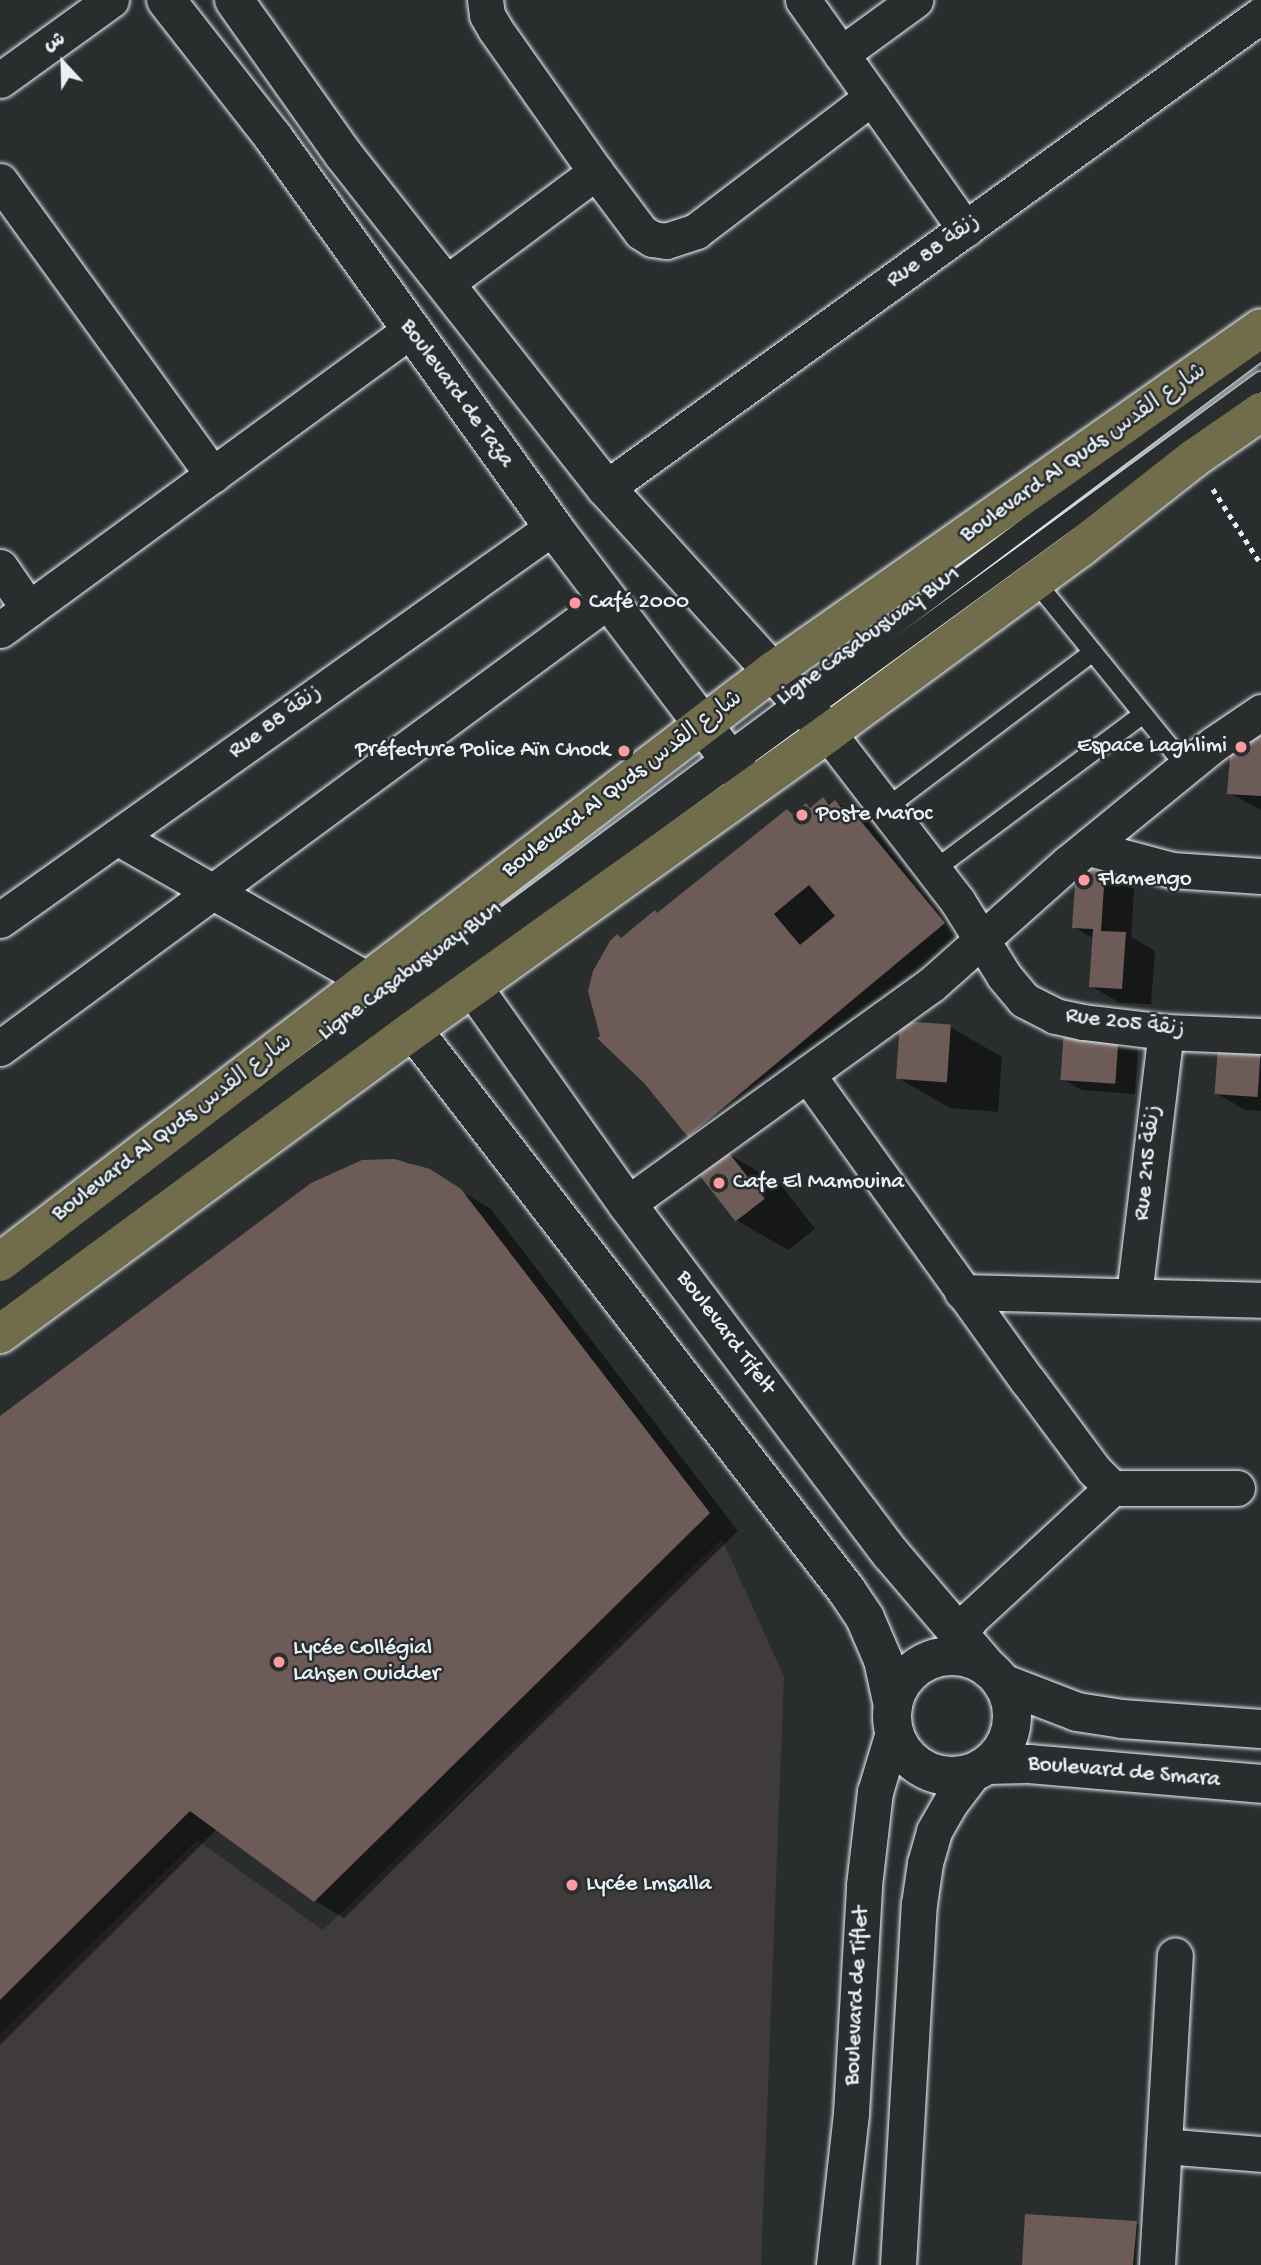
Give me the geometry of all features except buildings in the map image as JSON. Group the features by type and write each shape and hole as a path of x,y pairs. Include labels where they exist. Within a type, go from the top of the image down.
{"main road":[{"name":"Boulevard Al Quds شارع القدس","path":"0,1334 391,1006 727,758 773,671 1261,328"},
{"name":"Boulevard Al Quds شارع القدس","path":"0,1262 391,1006 727,758 811,715 1035,581 1193,459 1261,412"}],"street":[{"path":"0,80 111,0"},
{"name":"Boulevard de Taza","path":"166,0 273,138 409,331 727,758"},
{"path":"234,0 343,154 606,488 811,715"},
{"path":"485,0 487,15 495,29 596,172 641,232 652,239 676,239 696,230 872,97"},
{"path":"803,0 965,229"},
{"path":"841,54 915,0"},
{"name":"Rue 88 زنقة","path":"606,488 1261,15"},
{"path":"445,284 596,172"},
{"path":"0,181 213,475"},
{"path":"0,629 409,331"},
{"name":"Rue 88 زنقة","path":"0,920 553,527"},
{"path":"0,567 29,609"},
{"path":"0,1048 609,600"},
{"path":"627,1204 876,1027 984,940 1060,869 1186,767 1261,712"},
{"name":"Rue 205 زنقة","path":"811,715 934,870 984,940 1004,976 1024,1000 1037,1009 1083,1022 1166,1032 1261,1036"},
{"path":"117,837 214,893 391,1006 847,1591 865,1618 878,1648 893,1717 910,1759 924,1769 958,1776 981,1768"},
{"path":"1089,848 1172,870 1261,876"},
{"name":"Boulevard Tifelt","path":"453,960 627,1204 891,1554 953,1645 996,1676"},
{"name":"Rue 215 زنقة","path":"1134,1294 1166,1032"},
{"path":"807,1074 962,1292 1094,1470 1112,1488"},
{"path":"962,1292 1134,1294 1261,1300"},
{"path":"893,1717 906,1678 953,1645 984,1606 1112,1488 1237,1488"},
{"path":"996,1676 1077,1712 1122,1719 1261,1729"},
{"path":"898,2265 919,1904 925,1863 934,1831 951,1802 1002,1748 1011,1727 1010,1704 996,1676"},
{"name":"Boulevard de Tiflet","path":"834,2265 850,2113 864,1885 874,1792 893,1717"},
{"name":"Boulevard de Smara","path":"981,1768 1029,1764 1261,1784"},
{"path":"1157,2265 1175,1956"},
{"path":"1164,2146 1261,2154"}],"lane":[{"name":"Ligne Casabusway BW1","path":"811,715 1261,350"},
{"name":"Ligne Casabusway BW1","path":"811,715 1261,381"},
{"path":"1035,581 1186,767"},
{"path":"886,808 1093,652"},
{"path":"934,870 1143,714"},
{"name":"Ligne Casabusway BW1","path":"0,1290 391,1006"},
{"name":"Ligne Casabusway BW1","path":"0,1309 391,1006"}],"path":[{"path":"1193,459 1261,564"}],"shaded area":[{"name":"Lycée Lmsalla","path":"722,1539 784,1677 761,2265 0,2265 0,2034 197,1840 323,1930"}],"place":[{"name":"Café 2000","path":"575,603"},
{"name":"Espace Laghlimi","path":"1241,747"},
{"name":"Préfecture Police Aïn Chock","path":"624,751"},
{"name":"Poste Maroc","path":"802,815"},
{"name":"Flamengo","path":"1084,880"},
{"name":"Cafe El Mamouina","path":"719,1183"},
{"name":"Lycée Collégial Lahsen Ouidder","path":"279,1662"},
{"name":"Lycée Lmsalla","path":"572,1885"}]}
